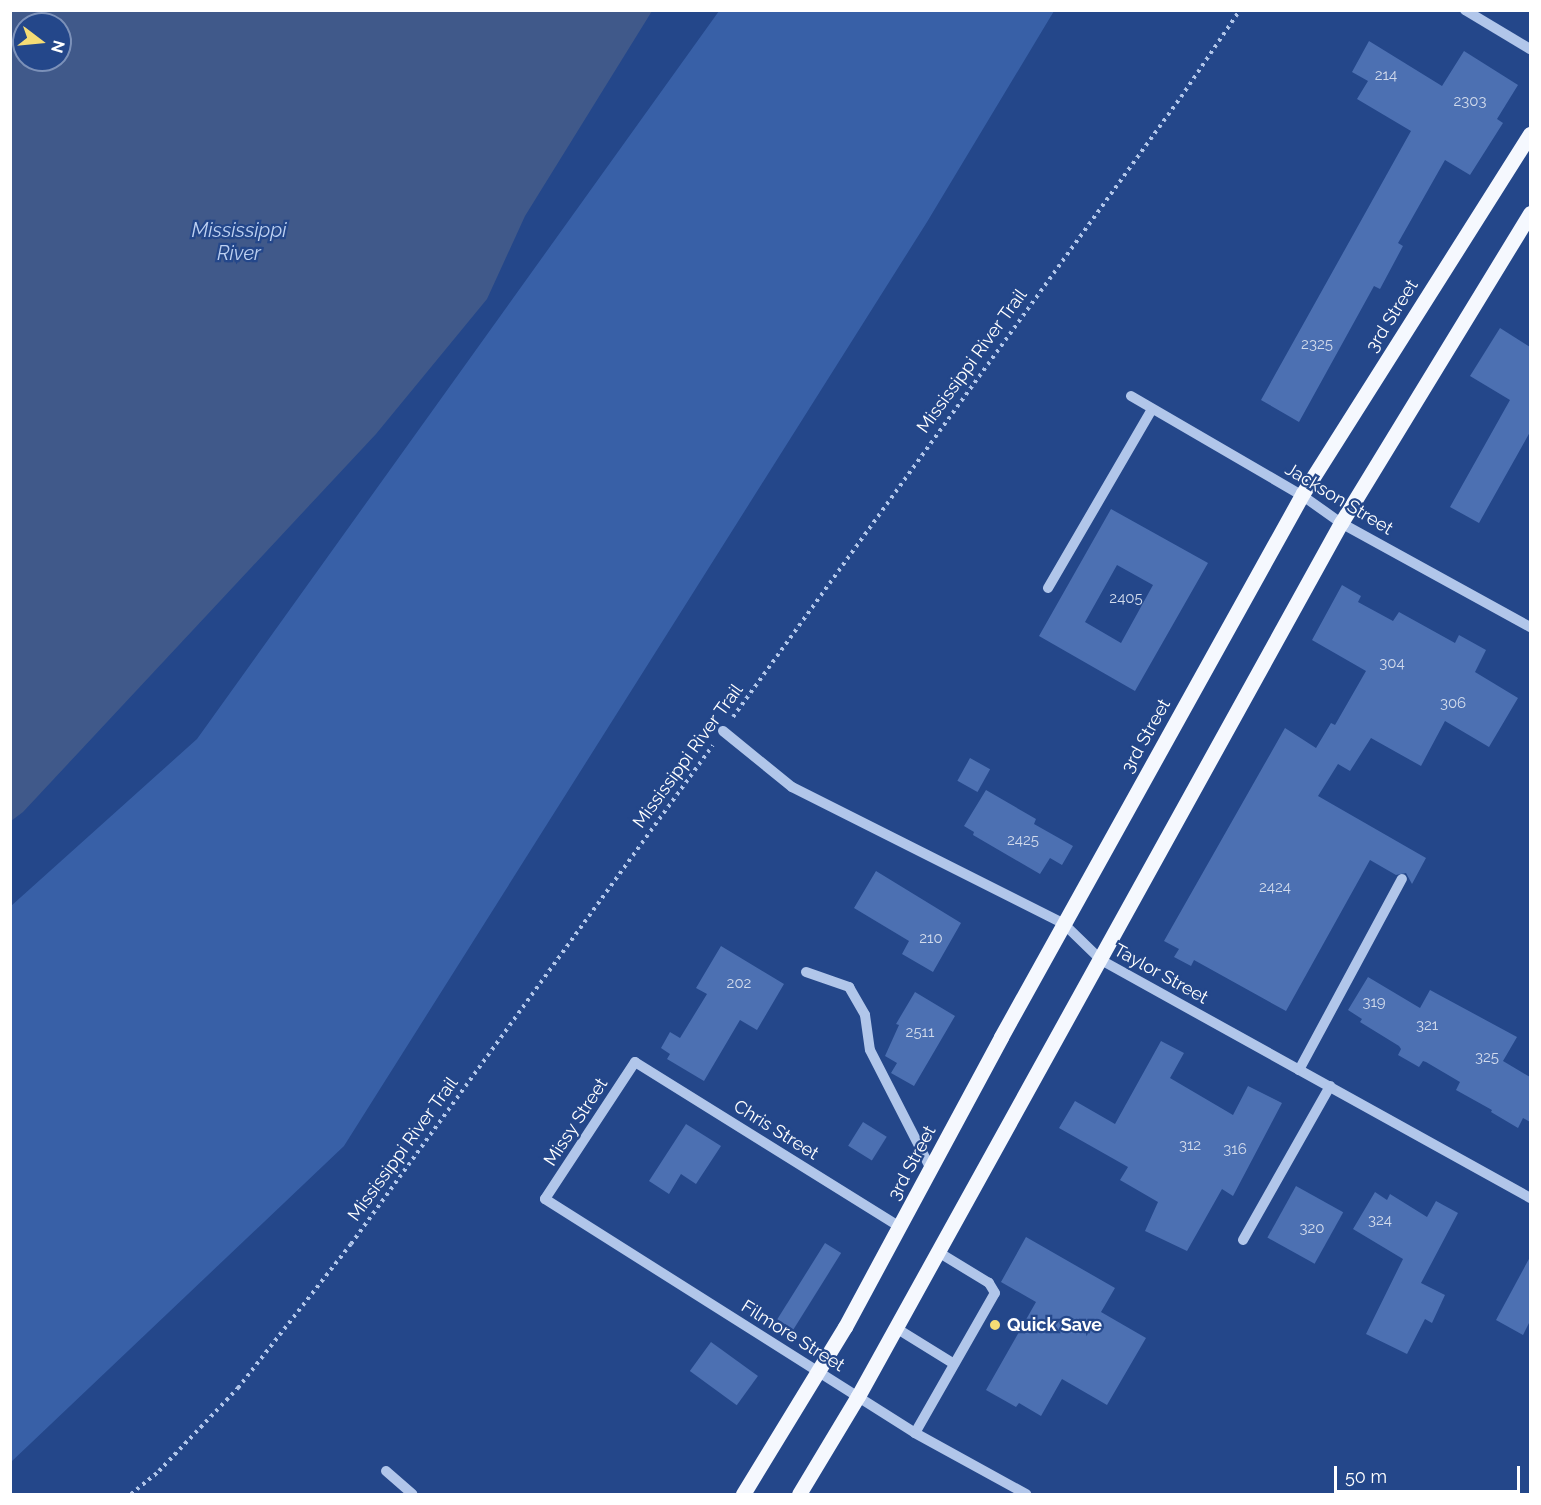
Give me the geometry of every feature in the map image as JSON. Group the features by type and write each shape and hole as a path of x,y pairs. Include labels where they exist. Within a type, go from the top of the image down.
{"main road":[{"name":"3rd Street","path":"743,1494 817,1370 841,1335 1064,924 1303,496 1530,134"},
{"path":"798,1494 858,1396 1341,523 1530,213"}],"street":[{"path":"1465,10 1530,49"},
{"name":"Jackson Street","path":"1131,396 1303,496 1341,523 1530,627"},
{"path":"1048,588 1152,409"},
{"name":"Taylor Street","path":"723,731 792,787 1064,924 1101,960 1530,1198"},
{"path":"1299,1070 1402,879"},
{"path":"806,972 849,987 865,1015 870,1050 931,1169"},
{"name":"Missy Street","path":"545,1199 635,1062"},
{"name":"Chris Street","path":"635,1062 900,1227"},
{"path":"1243,1240 1330,1086"},
{"name":"Filmore Street","path":"545,1199 915,1433 1026,1494"},
{"path":"915,1433 994,1293 989,1283 938,1252"},
{"path":"896,1328 954,1364"},
{"path":"387,1471 412,1494"}],"path":[{"name":"Mississippi River Trail","path":"131,1494 159,1471 238,1388 351,1244 1182,97 1240,10"}],"shaded area":[{"path":"719,11 1054,11 927,222 344,1146 11,1462 11,906 197,739"}],"water":[{"name":"Mississippi River","path":"11,10 652,11 525,216 487,299 376,434 23,812 11,821"}],"building":[{"path":"1369,41 1442,86 1464,51 1518,85 1497,119 1503,123 1470,175 1445,160 1398,243 1403,246 1380,289 1374,286 1299,422 1261,400 1411,131 1357,99 1368,81 1352,72"},
{"path":"1500,328 1530,347 1530,432 1479,523 1450,507 1510,400 1470,376"},
{"path":"1111,509 1208,563 1135,691 1039,636","holes":["1117,565 1153,585 1121,643 1085,622"]},
{"path":"1342,585 1361,596 1358,602 1393,621 1399,612 1455,643 1459,635 1486,650 1475,672 1518,698 1489,747 1445,721 1421,766 1371,738 1350,771 1338,764 1318,796 1426,858 1412,884 1406,873 1396,875 1370,860 1286,1011 1194,960 1191,966 1174,957 1179,949 1164,941 1285,728 1316,748 1331,723 1335,725 1366,671 1312,640"},
{"path":"970,758 990,769 978,792 957,781"},
{"path":"986,790 1036,819 1034,824 1073,846 1062,865 1050,858 1040,874 973,835 974,832 964,826"},
{"path":"876,871 961,923 933,972 902,954 909,941 854,908"},
{"path":"721,946 784,984 757,1030 740,1020 704,1081 667,1059 670,1054 661,1048 670,1032 680,1038 707,994 696,988"},
{"path":"1368,977 1420,1008 1430,990 1517,1037 1503,1061 1530,1077 1530,1122 1523,1118 1518,1128 1456,1090 1460,1082 1426,1062 1423,1061 1419,1067 1398,1055 1401,1049 1399,1046 1360,1022 1362,1019 1348,1010"},
{"path":"915,992 955,1016 914,1086 891,1073 897,1063 885,1056 899,1025 896,1024"},
{"path":"1161,1041 1184,1053 1170,1078 1233,1115 1248,1086 1282,1103 1233,1196 1222,1189 1187,1251 1145,1231 1158,1202 1120,1180 1128,1167 1059,1128 1075,1101 1115,1124"},
{"path":"863,1122 887,1137 872,1161 848,1146"},
{"path":"686,1124 721,1146 696,1184 681,1174 669,1194 649,1181"},
{"path":"1296,1186 1343,1212 1315,1264 1267,1238"},
{"path":"1375,1192 1387,1200 1390,1194 1427,1217 1436,1201 1458,1213 1421,1283 1445,1295 1432,1323 1425,1319 1407,1354 1366,1334 1403,1259 1353,1229"},
{"path":"1026,1237 1115,1288 1101,1312 1146,1338 1107,1405 1062,1379 1041,1416 1019,1403 1016,1407 986,1390 1036,1302 1001,1282"},
{"path":"825,1243 841,1253 793,1329 777,1319"},
{"path":"1530,1257 1530,1321 1523,1335 1496,1320"},
{"path":"711,1342 758,1376 737,1405 690,1371"}],"place":[{"name":"Quick Save","path":"995,1325"}]}
